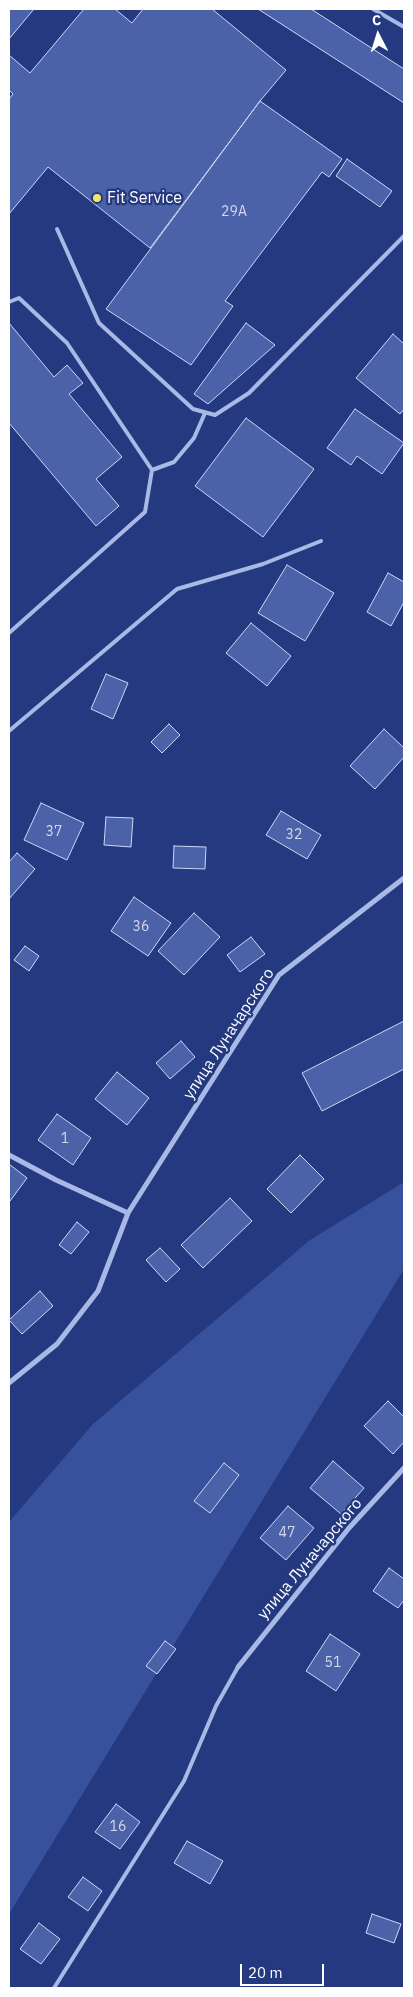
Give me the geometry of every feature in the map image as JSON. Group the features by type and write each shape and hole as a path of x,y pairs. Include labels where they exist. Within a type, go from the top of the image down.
{"street":[{"name":"улица Луначарского","path":"9,1384 57,1344 98,1290 128,1213 279,975 404,878"},
{"path":"9,1155 128,1213"},
{"name":"улица Луначарского","path":"238,1667 349,1528 404,1468"}],"lane":[{"path":"373,9 404,27"},
{"path":"58,229 98,324 193,409 215,415 249,394 404,236"},
{"path":"9,302 19,298 67,343 152,470 146,512 9,633"},
{"path":"152,470 174,462 194,438 205,412"},
{"path":"9,731 177,589 263,564 321,541"},
{"path":"54,1988 184,1781 216,1706 238,1667"}],"shaded area":[{"path":"404,1182 404,1269 9,1914 9,1522 93,1424 310,1240"}],"building":[{"path":"9,9 34,9 9,39"},
{"path":"84,9 115,9 132,23 143,9 212,9 286,70 260,101 150,248 48,167 9,214 9,99 13,94 9,90 9,55 30,73"},
{"path":"258,9 311,9 404,69 404,103"},
{"path":"260,101 342,159 329,177 322,172 225,301 233,306 191,365 106,309"},
{"path":"347,159 392,191 380,207 336,176"},
{"path":"9,323 54,377 67,365 83,383 69,394 122,457 96,479 119,506 96,526 9,423"},
{"path":"246,323 275,345 208,404 194,394"},
{"path":"393,334 404,344 404,409 400,414 356,378"},
{"path":"355,409 404,443 382,474 357,456 351,465 327,448"},
{"path":"246,418 314,469 263,537 195,486"},
{"path":"287,565 334,593 305,641 258,613"},
{"path":"388,573 404,582 404,602 391,626 367,612"},
{"path":"251,623 291,656 267,686 226,653"},
{"path":"106,674 128,683 113,719 91,709"},
{"path":"169,724 180,735 162,753 151,742"},
{"path":"384,729 404,748 404,757 375,789 350,766"},
{"path":"41,803 84,823 67,860 24,840"},
{"path":"281,811 321,835 307,859 266,835"},
{"path":"106,817 133,818 131,847 104,845"},
{"path":"174,846 206,847 205,869 173,868"},
{"path":"17,853 35,869 9,899 9,862"},
{"path":"134,897 171,923 148,956 111,931"},
{"path":"194,913 220,937 184,975 158,951"},
{"path":"251,937 265,954 240,972 227,955"},
{"path":"25,946 39,956 29,971 14,960"},
{"path":"404,1021 404,1069 322,1111 302,1073"},
{"path":"181,1041 195,1057 170,1079 156,1063"},
{"path":"117,1072 149,1098 127,1125 95,1099"},
{"path":"57,1114 91,1138 73,1165 38,1140"},
{"path":"300,1155 324,1179 291,1213 267,1189"},
{"path":"9,1164 27,1178 10,1201 9,1200"},
{"path":"230,1198 252,1221 203,1268 181,1245"},
{"path":"77,1222 89,1232 71,1254 59,1245"},
{"path":"160,1248 180,1269 166,1282 146,1260"},
{"path":"40,1291 53,1306 22,1334 9,1320"},
{"path":"388,1401 404,1417 404,1442 393,1454 364,1426"},
{"path":"333,1461 364,1488 341,1514 310,1488"},
{"path":"224,1463 239,1475 210,1513 194,1501"},
{"path":"288,1506 314,1528 286,1560 260,1538"},
{"path":"389,1568 404,1579 404,1600 398,1608 373,1591"},
{"path":"330,1634 360,1654 336,1691 306,1671"},
{"path":"165,1641 176,1649 157,1674 146,1666"},
{"path":"116,1804 140,1822 120,1849 95,1832"},
{"path":"187,1841 223,1861 210,1884 174,1863"},
{"path":"83,1877 102,1891 88,1911 68,1897"},
{"path":"372,1914 401,1924 394,1943 366,1933"},
{"path":"39,1923 60,1939 41,1964 20,1949"}],"place":[{"name":"Fit Service","path":"97,198"}]}
